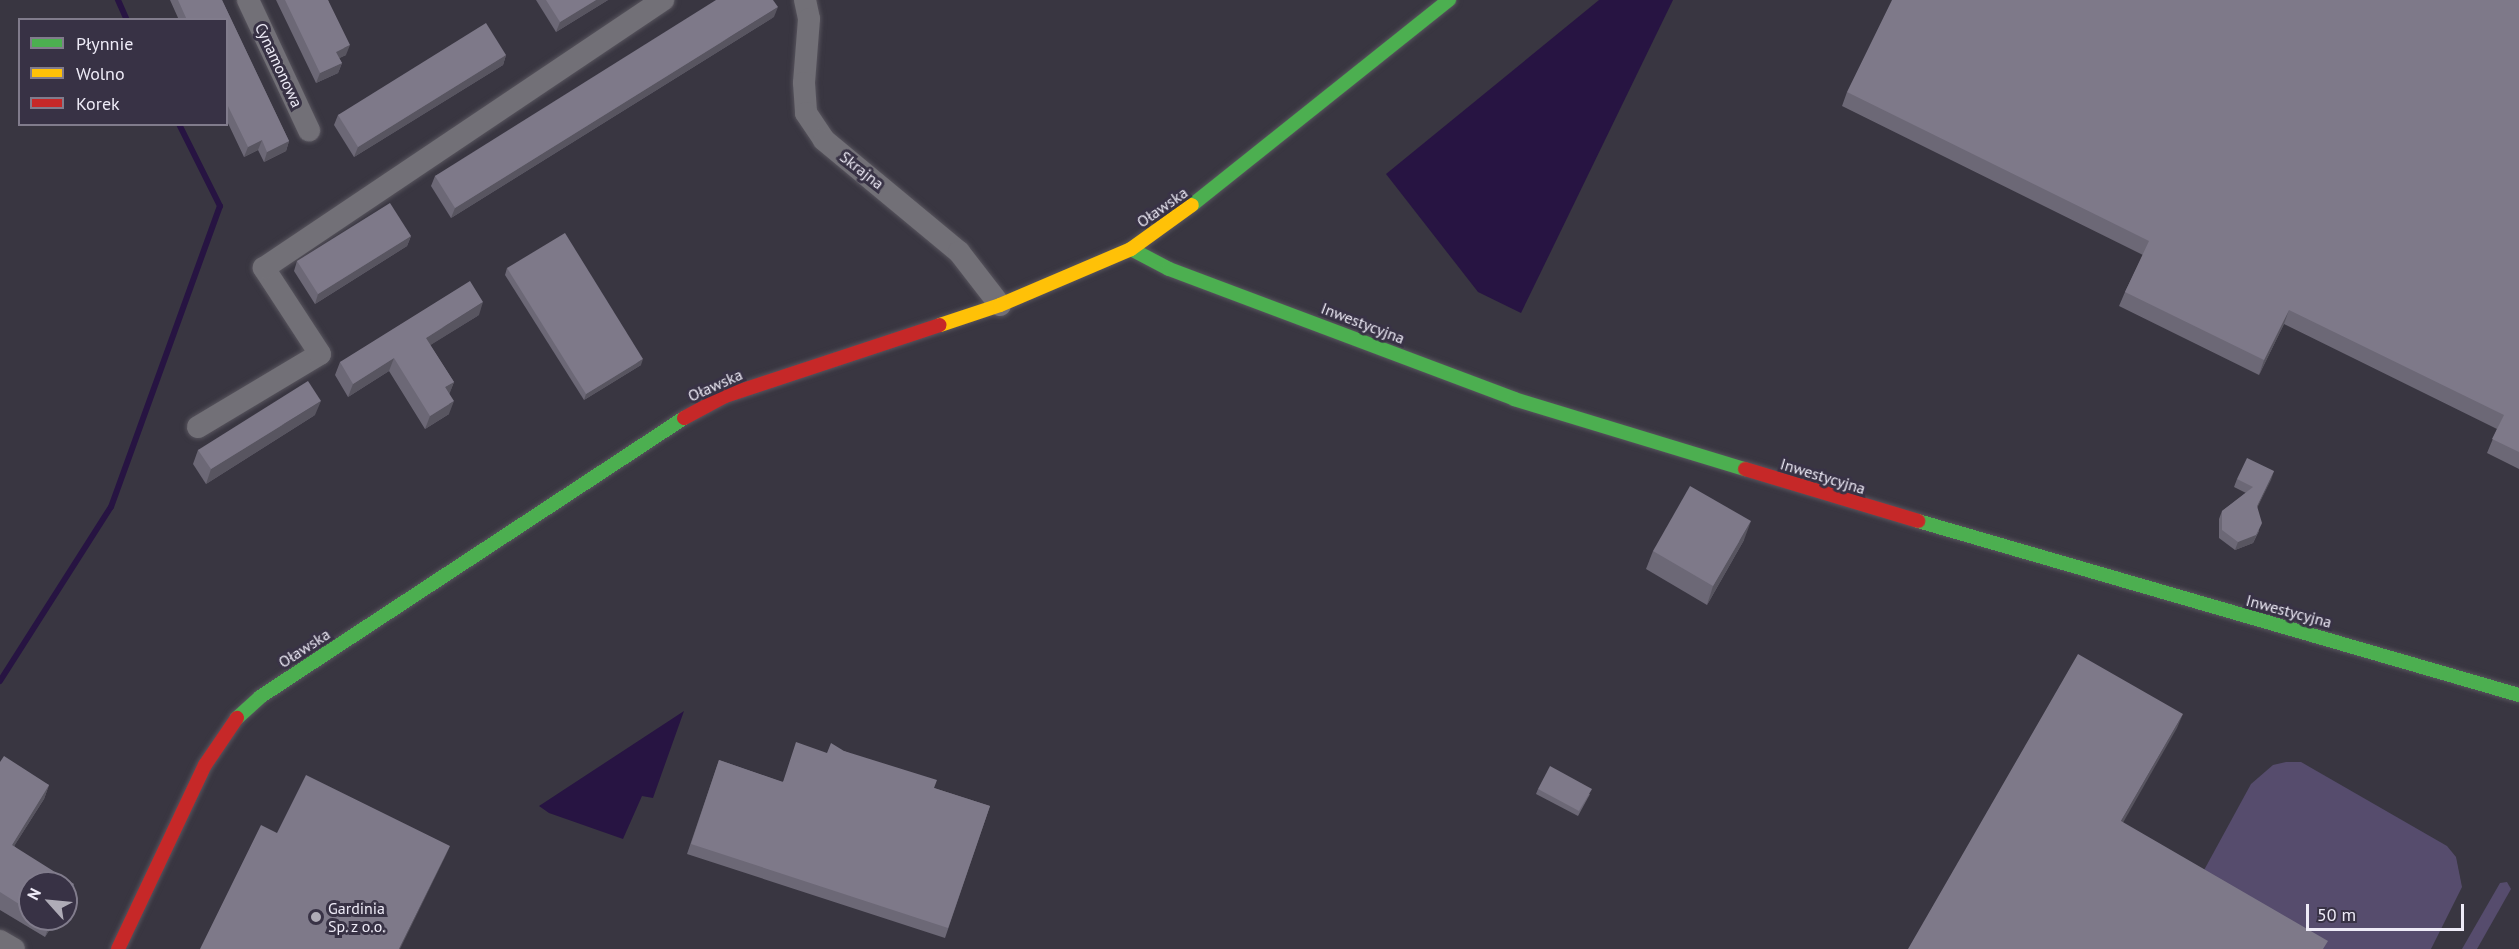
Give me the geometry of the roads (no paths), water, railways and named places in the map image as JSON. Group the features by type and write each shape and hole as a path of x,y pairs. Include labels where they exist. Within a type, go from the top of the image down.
{"street":[{"name":"Cynamonowa","path":"248,0 309,130"},
{"path":"198,427 320,354 264,268 663,0"},
{"name":"Skrajna","path":"805,0 809,19 804,84 806,113 824,140 959,252 1000,304"},
{"name":"Oławska","path":"118,949 204,765 230,724 260,697 685,417 725,396 1000,304 1131,249 1237,173 1449,0"},
{"name":"Inwestycyjna","path":"1131,249 1169,269 1536,406 2130,585 2519,695"},
{"path":"0,941 14,949"}],"waterway":[{"path":"118,0 126,18"},
{"path":"0,681 111,507 220,206 180,126"}],"place":[{"name":"Gardinia Sp. z o.o.","path":"316,917"}]}
